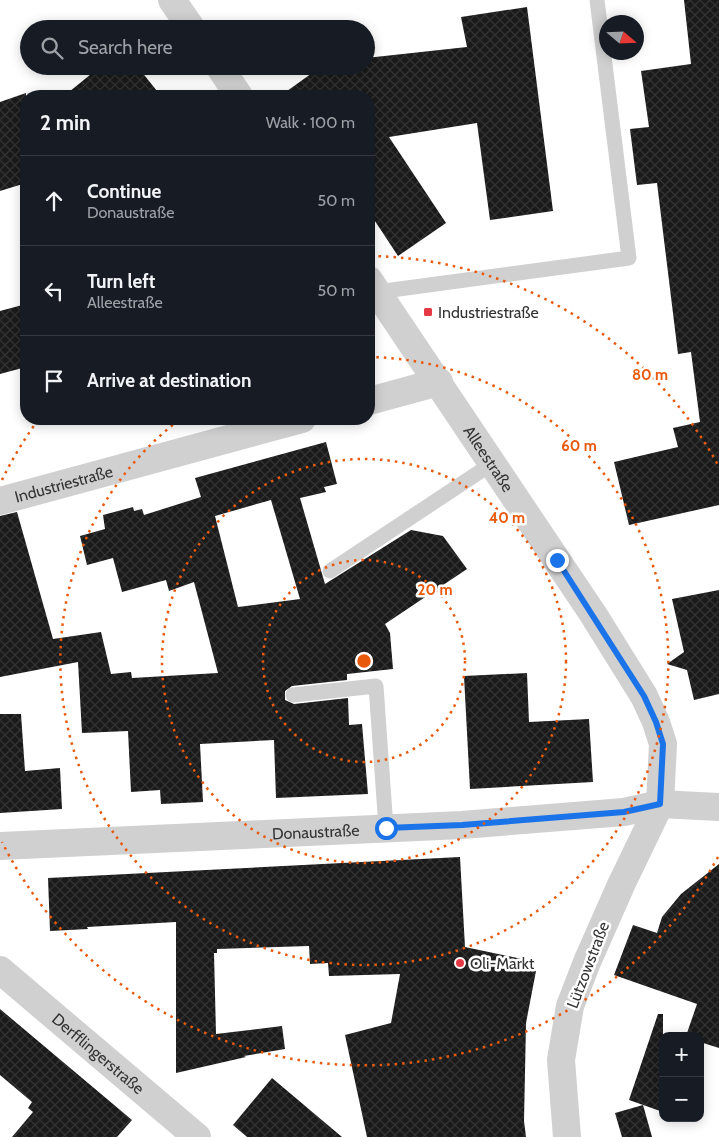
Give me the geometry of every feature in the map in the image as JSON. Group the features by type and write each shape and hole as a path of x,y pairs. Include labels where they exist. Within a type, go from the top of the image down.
{"street":[{"path":"172,0 186,20"},
{"path":"224,75 235,90"},
{"name":"Alleestraße","path":"375,289 593,614 644,696 656,722 663,744 660,804"},
{"path":"375,399 439,382"},
{"name":"Industriestraße","path":"0,501 280,425"},
{"name":"Donaustraße","path":"0,846 462,825 615,813 660,804 719,807"},
{"name":"Lützowstraße","path":"567,1137 562,1060 570,1006 621,885 660,804"},
{"name":"Derfflingerstraße","path":"0,970 198,1137"}],"lane":[{"path":"375,286 629,258 596,0"},
{"path":"330,571 493,463"},
{"path":"293,695 376,686 386,828"}],"building":[{"path":"684,0 719,0 719,505 629,525 614,462 678,447 673,428 700,422 691,352 678,354 657,183 637,185 630,129 649,127 641,71 691,64"},
{"path":"527,7 553,211 490,220 477,123 389,137 446,223 398,256 375,221 375,90 288,90 309,75 375,75 375,57 467,47 461,17"},
{"path":"90,75 144,75 156,90 71,90"},
{"path":"20,95 20,185 0,191 0,102"},
{"path":"20,306 20,369 0,374 0,311"},
{"path":"326,442 337,484 324,487 326,492 300,498 325,584 411,530 443,536 467,569 385,624 390,633 393,669 347,674 347,680 292,686 285,691 285,700 294,704 348,698 349,725 362,724 368,794 276,798 274,740 200,744 203,802 161,804 160,790 131,792 128,731 82,733 78,662 0,677 0,516 17,512 53,639 101,632 111,674 131,672 132,678 218,673 194,582 169,591 166,580 122,592 113,558 87,565 80,536 105,529 103,515 133,507 134,511 142,509 144,515 201,497 195,478","holes":["271,500 300,599 238,607 215,516"]},
{"path":"719,590 719,694 694,700 687,670 667,664 684,652 672,599"},
{"path":"527,673 529,722 589,719 593,782 470,789 464,676"},
{"path":"0,714 21,714 25,771 60,768 62,809 0,813"},
{"path":"460,857 465,947 522,959 520,967 536,971 526,1023 524,1121 526,1137 367,1137 345,1035 391,1023 400,974 329,976 328,963 310,964 309,946 217,949 217,953 214,953 216,1034 282,1026 285,1049 244,1056 246,1057 176,1073 176,922 50,931 48,878"},
{"path":"719,864 719,1048 704,1043 704,1032 687,1032 697,1004 614,975 633,925 657,933 662,917 681,894"},
{"path":"0,1009 132,1120 117,1137 12,1137 33,1112 28,1108 32,1102 0,1075"},
{"path":"658,1014 663,1014 663,1032 659,1032 659,1111 629,1100"},
{"path":"272,1078 342,1137 247,1137 233,1125"},
{"path":"643,1105 652,1137 622,1137 615,1113"}],"place":[{"name":"Industriestraße","path":"428,312"},
{"name":"Oli-Markt","path":"460,963"}],"route":[{"path":"386,828 462,825 624,812 660,804 664,767 663,744 656,722 644,696 557,560"}]}
